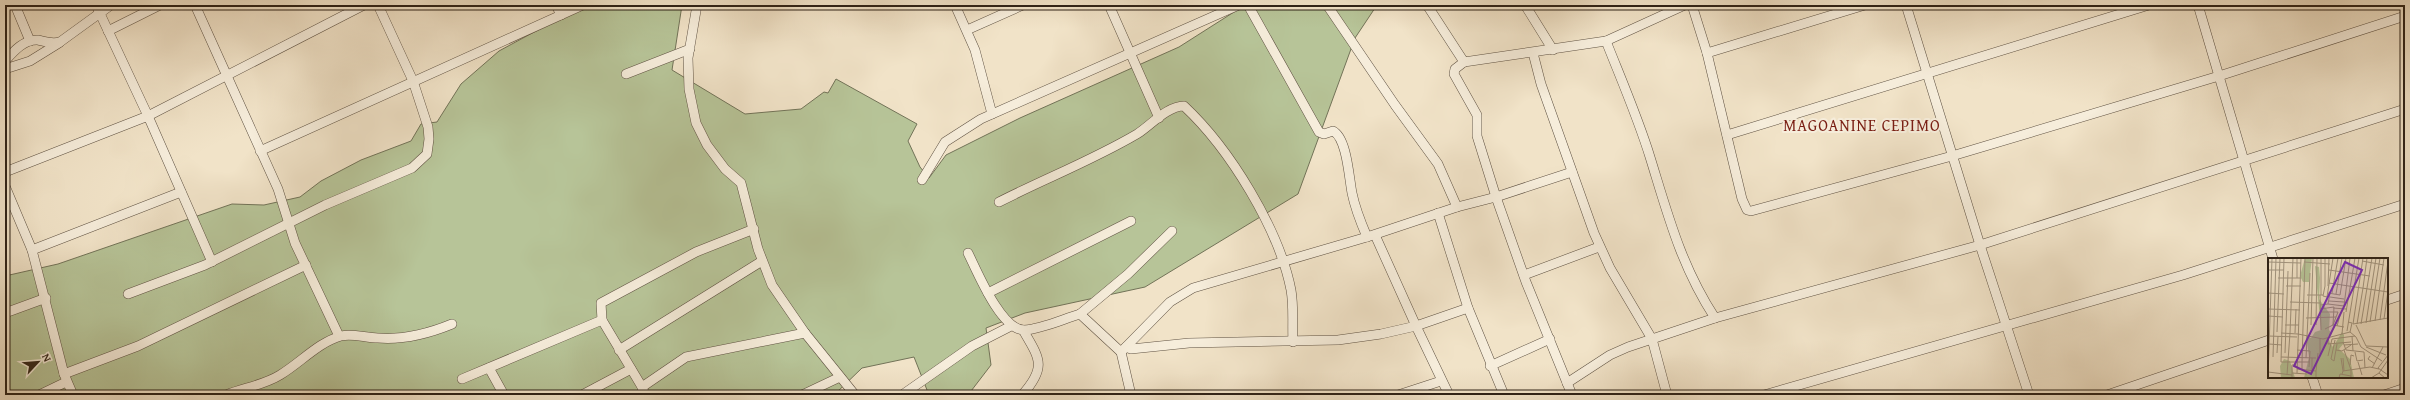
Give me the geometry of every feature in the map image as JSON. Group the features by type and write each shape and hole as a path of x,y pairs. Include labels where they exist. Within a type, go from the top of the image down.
{"street":[{"path":"15,5 30,41"},
{"path":"5,69 30,61 60,42 98,9 112,5"},
{"path":"108,31 160,5"},
{"path":"195,5 278,189 295,243 339,336"},
{"path":"5,172 148,116 226,74 364,5"},
{"path":"128,294 212,262 289,222 412,168 427,154 428,127 413,81 378,5"},
{"path":"556,5 561,15"},
{"path":"260,151 583,5"},
{"path":"697,5 690,49 689,89 696,123 707,145 724,169 741,183 762,261 772,285 804,333 855,395"},
{"path":"955,5 967,30 985,82 992,114"},
{"path":"967,30 1023,5"},
{"path":"1110,5 1159,118"},
{"path":"922,180 945,142 992,114 1239,5"},
{"path":"1248,5 1319,132 1324,134 1333,131 1338,135 1345,154 1356,208 1449,395"},
{"path":"1328,5 1394,105 1438,164 1457,207"},
{"path":"1427,5 1464,62"},
{"path":"1525,5 1553,50"},
{"path":"1572,395 1524,275 1496,197 1477,136 1477,115 1454,74 1455,69 1464,62 1606,41 1685,5"},
{"path":"1692,5 1707,53 1742,199 1747,210 1751,211 1952,156 2219,76 2405,16"},
{"path":"1707,53 1866,5"},
{"path":"1906,5 1980,245 2029,395"},
{"path":"1727,135 2149,5"},
{"path":"2198,5 2273,258"},
{"path":"98,9 148,116 212,262"},
{"path":"5,61 22,45 30,41 51,44 60,42"},
{"path":"1606,41 1642,131 1676,242 1701,297 1715,318"},
{"path":"626,74 690,49"},
{"path":"1533,53 1541,84 1599,247 1620,288 1652,339 1666,395"},
{"path":"999,202 1111,148 1159,118 1180,106 1184,106 1232,164 1266,219 1283,261 1291,292 1293,342"},
{"path":"1567,383 1610,355 1715,318 1980,245 2405,109"},
{"path":"1124,350 1147,324 1185,292 1213,281 1371,236 1438,213 1496,197 1572,172"},
{"path":"5,186 32,250 46,298 65,378 73,395"},
{"path":"32,250 182,192"},
{"path":"1764,395 2183,275 2269,246 2405,204"},
{"path":"1438,213 1468,308 1490,366 1504,395"},
{"path":"988,293 1131,221"},
{"path":"754,230 696,252 604,300 600,306 602,320 643,391 686,357 804,333"},
{"path":"968,253 988,293 1011,326 1023,330 1080,314 1128,274 1172,231"},
{"path":"1524,275 1599,247"},
{"path":"619,350 762,261"},
{"path":"39,395 65,378 138,346 306,265"},
{"path":"2388,300 2405,294"},
{"path":"5,313 46,298"},
{"path":"1124,350 1189,342 1293,342 1357,338 1416,326 1468,308"},
{"path":"1080,314 1124,350 1131,395"},
{"path":"462,379 602,320"},
{"path":"226,395 279,376 317,349 339,336 346,335 379,339 435,331 452,324"},
{"path":"902,395 972,346 1011,326"},
{"path":"1022,395 1037,376 1040,368 1038,357 1023,330"},
{"path":"1490,366 1550,340"},
{"path":"2107,395 2268,340"},
{"path":"489,368 504,395"},
{"path":"582,395 631,369"},
{"path":"802,395 840,377"},
{"path":"2312,378 2318,395"},
{"path":"1398,395 1442,381"},
{"path":"2384,395 2405,388"}],"green space":[{"path":"584,5 682,5 672,70 745,114 801,109 824,92 828,93 836,79 917,124 908,141 920,167 929,178 946,155 1020,118 1179,47 1245,5 1377,5 1355,38 1298,194 1145,287 1025,313 986,328 991,365 968,395 929,395 914,357 862,368 834,395 5,395 5,276 58,264 232,204 264,205 300,197 321,181 361,160 411,141 421,124 437,122 461,84 499,51"}],"district":[{"name":"MAGOANINE CEPIMO","path":"1862,125"}]}
